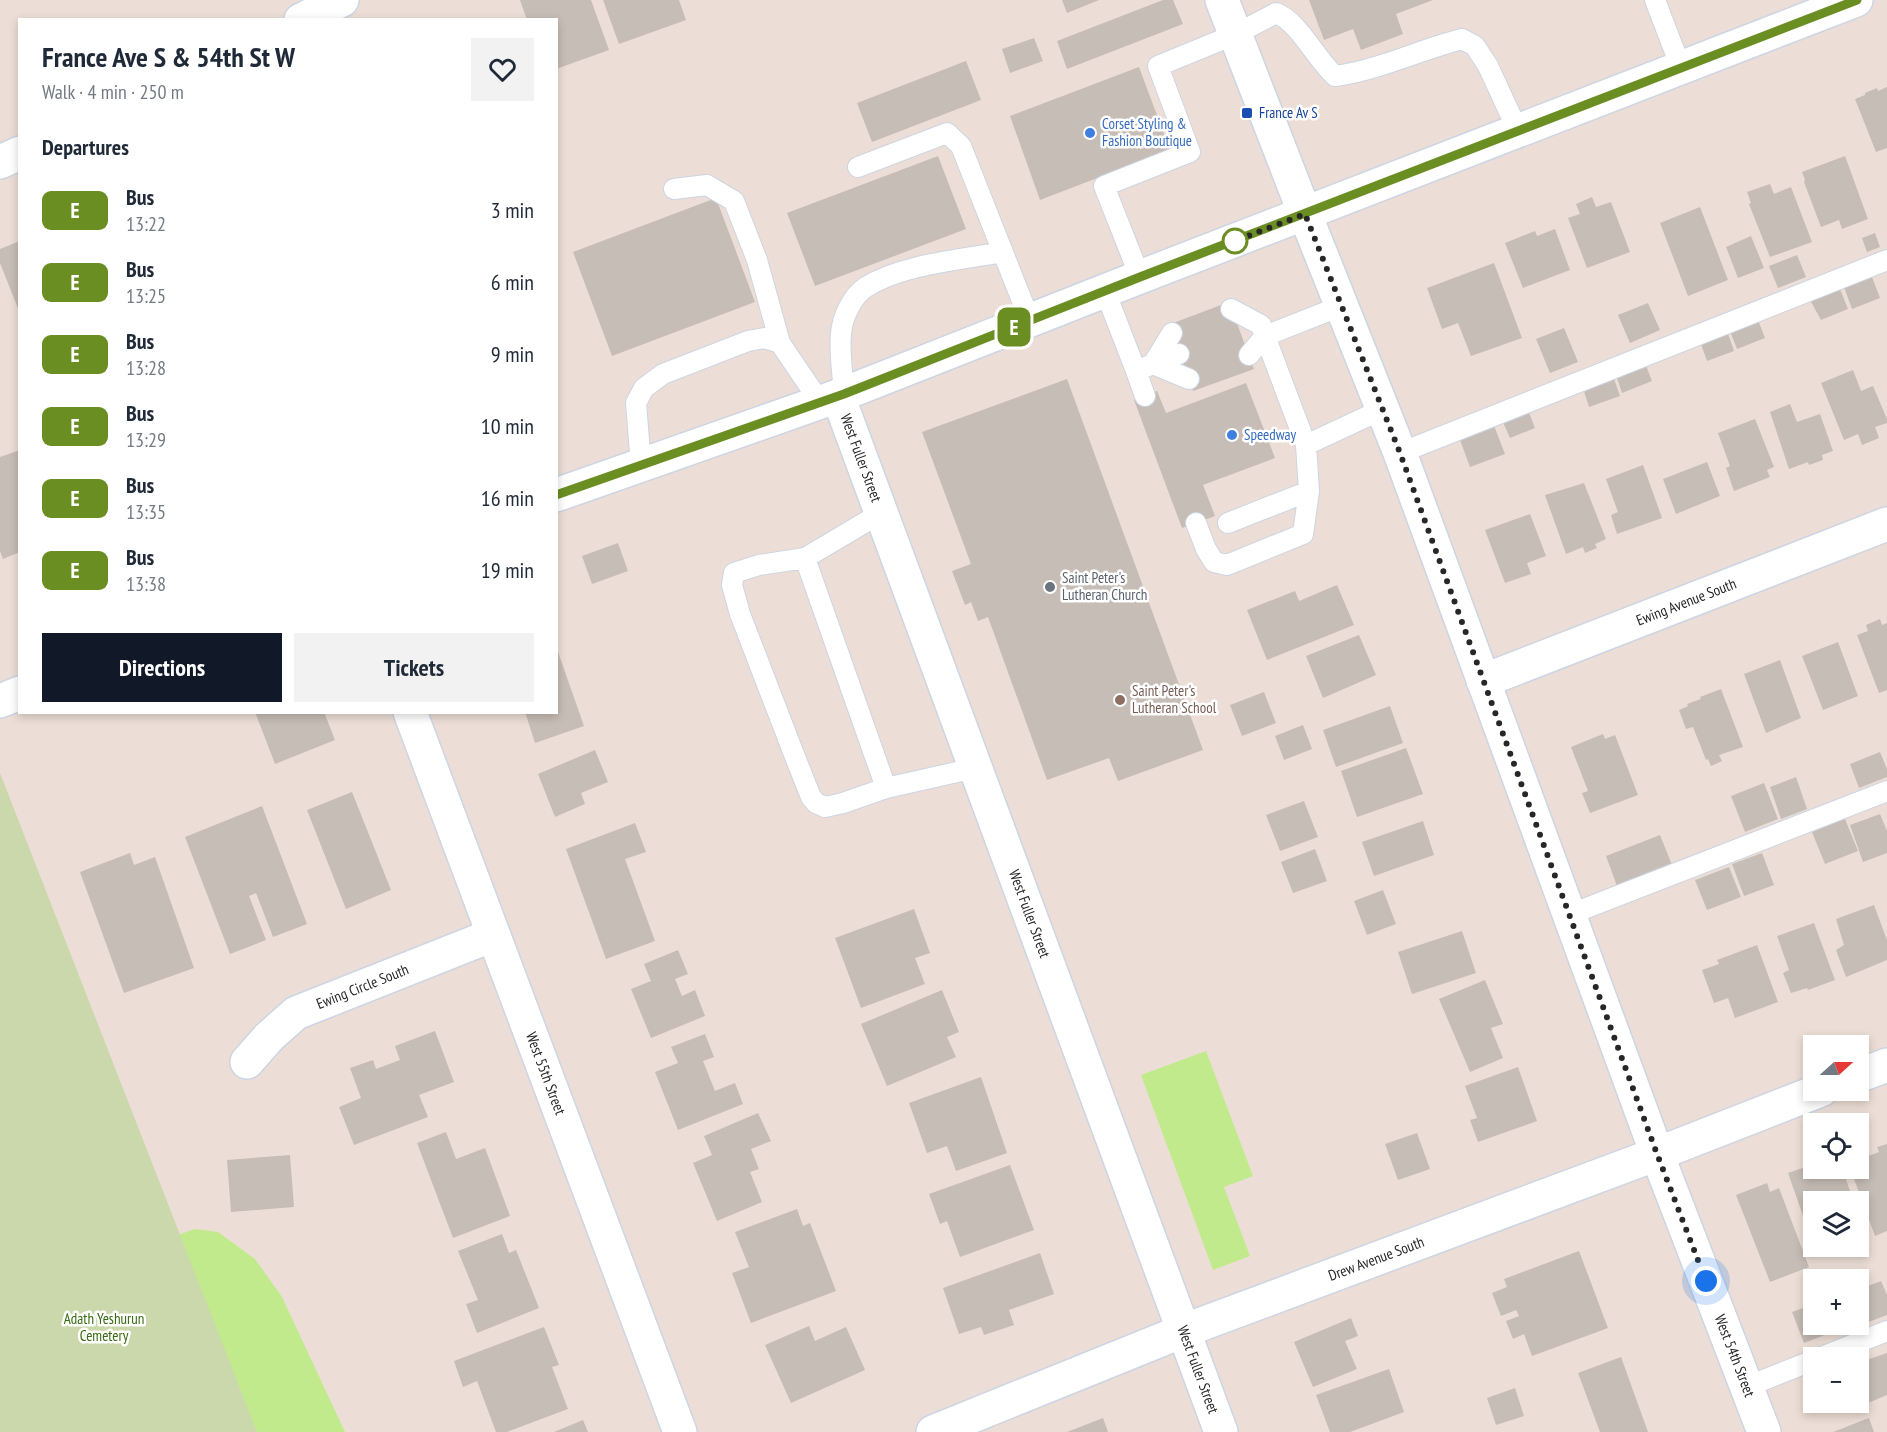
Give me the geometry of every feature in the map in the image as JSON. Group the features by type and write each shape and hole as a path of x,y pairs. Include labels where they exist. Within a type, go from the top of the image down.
{"street":[{"path":"305,18 342,0"},
{"name":"West 54th Street","path":"1222,0 1400,453 1571,914 1657,1154 1764,1432"},
{"path":"558,494 834,397 1681,68 1821,6 1857,0"},
{"path":"0,162 18,154"},
{"name":"West Fuller Street","path":"834,397 881,513 1221,1432"},
{"name":"Ewing Avenue South","path":"1484,681 1887,524"},
{"path":"0,701 18,694"},
{"name":"West 55th Street","path":"411,714 680,1432"},
{"name":"Ewing Circle South","path":"247,1062 269,1037 296,1013 493,935"},
{"path":"1869,1072 1887,1065"},
{"name":"Drew Avenue South","path":"933,1432 1183,1331 1803,1097"}],"lane":[{"path":"1655,0 1681,68"},
{"path":"1140,277 1104,186 1190,152 1158,66 1236,34 1276,13 1283,16 1335,76 1358,73 1462,39 1475,46 1488,66 1518,131"},
{"path":"858,167 947,133 961,146 1030,321"},
{"path":"674,189 707,185 734,201 757,260 780,344"},
{"path":"834,397 841,333 847,311 855,297 865,287 895,274 927,265 1003,252"},
{"path":"1400,453 1887,260"},
{"path":"1105,291 1145,368 1145,396"},
{"path":"1240,332 1263,330 1341,306"},
{"path":"1196,523 1206,549 1214,562 1227,565 1303,534 1309,490 1306,445 1263,330 1232,309"},
{"path":"1249,356 1263,330"},
{"path":"1145,368 1172,333"},
{"path":"640,465 636,403 644,388 663,374 748,341 764,338 780,344 834,397"},
{"path":"1145,368 1179,354"},
{"path":"1145,368 1189,379"},
{"path":"1306,445 1383,409"},
{"path":"1228,523 1309,490"},
{"path":"881,513 805,558 759,565 734,573 732,585 740,614 811,797 816,803 825,807 886,788 975,768"},
{"path":"805,558 886,788"},
{"path":"1571,914 1887,791"},
{"path":"1847,1347 1887,1331"},
{"path":"1746,1387 1803,1364"}],"green space":[{"name":"Adath Yeshurun Cemetery","path":"0,773 257,1432 0,1432"},
{"path":"1206,1051 1253,1176 1224,1187 1250,1256 1213,1270 1141,1075"},
{"path":"195,1229 218,1232 255,1259 282,1297 345,1432 226,1432 175,1236"}],"building":[{"path":"520,0 591,0 609,50 558,68 558,18 526,18"},
{"path":"603,0 679,0 686,20 619,44"},
{"path":"1062,0 1099,0 1067,13"},
{"path":"1163,0 1173,0 1183,24 1067,69 1057,41"},
{"path":"1309,0 1433,0 1396,14 1403,34 1361,50 1353,29 1324,40"},
{"path":"1034,38 1043,61 1010,73 1002,49"},
{"path":"966,61 981,100 872,142 857,103"},
{"name":"Corset Styling & Fashion Boutique","path":"1139,67 1170,150 1040,200 1010,116"},
{"path":"1887,87 1887,148 1876,152 1855,99 1877,88 1878,91"},
{"path":"938,156 966,229 815,286 787,213"},
{"path":"1845,156 1868,219 1842,229 1839,220 1821,227 1802,172"},
{"path":"1770,184 1774,194 1791,187 1812,242 1770,257 1749,204 1751,203 1747,192"},
{"path":"1592,197 1596,207 1611,202 1630,252 1587,268 1568,218 1580,214 1576,204"},
{"path":"716,198 755,302 612,356 573,252"},
{"path":"1700,207 1728,280 1688,296 1660,223"},
{"path":"1555,229 1570,270 1523,288 1505,243 1535,231 1537,236"},
{"path":"1875,233 1880,247 1867,252 1862,238"},
{"path":"1751,236 1764,268 1738,278 1726,247"},
{"path":"18,242 18,308 0,263 0,249"},
{"path":"1797,255 1806,277 1778,288 1769,266"},
{"path":"1494,263 1522,338 1471,356 1458,323 1442,329 1427,288"},
{"path":"1872,277 1880,298 1852,309 1844,287"},
{"path":"1840,289 1848,309 1821,320 1810,300"},
{"path":"1229,302 1254,369 1193,391 1168,325"},
{"path":"1648,303 1660,330 1630,343 1618,315"},
{"path":"1758,320 1765,338 1737,349 1730,331"},
{"path":"1564,328 1578,362 1550,373 1536,339"},
{"path":"1727,331 1734,351 1707,361 1700,341"},
{"path":"1645,363 1652,381 1622,393 1616,375"},
{"path":"1853,370 1861,391 1873,386 1887,419 1887,423 1875,427 1879,438 1862,445 1858,434 1844,440 1821,383"},
{"path":"1613,376 1620,396 1589,407 1583,388"},
{"name":"Saint Peter's Lutheran Church","path":"1067,379 1203,750 1118,781 1109,758 1047,780 988,617 978,621 971,602 965,605 952,571 971,564 922,432"},
{"path":"1246,383 1275,458 1203,485 1215,516 1182,528 1134,400 1157,391 1166,413"},
{"path":"1790,404 1797,422 1820,414 1833,451 1822,455 1823,460 1809,465 1808,462 1789,469 1770,412"},
{"path":"1528,410 1535,428 1510,438 1502,420"},
{"path":"1755,419 1774,467 1767,470 1770,477 1734,491 1726,468 1730,466 1718,433"},
{"path":"1493,423 1505,454 1470,467 1459,437"},
{"path":"18,451 18,553 3,559 0,551 0,457"},
{"path":"1707,462 1720,496 1676,514 1663,479"},
{"path":"1643,465 1662,518 1617,534 1611,515 1618,512 1606,479"},
{"path":"1584,483 1606,539 1595,544 1597,548 1585,553 1583,547 1566,554 1545,495"},
{"path":"1530,514 1546,556 1527,563 1531,574 1505,583 1485,530"},
{"path":"618,543 628,571 592,584 582,556"},
{"path":"1337,585 1354,625 1267,660 1247,610 1295,591 1299,601"},
{"path":"1880,619 1882,625 1887,623 1887,690 1879,693 1857,635 1868,631 1866,625"},
{"path":"1359,635 1376,675 1323,698 1306,656"},
{"path":"1838,642 1858,696 1823,710 1802,656"},
{"path":"558,652 584,726 535,743 526,714 558,714"},
{"path":"1780,660 1801,718 1766,733 1744,674"},
{"path":"1721,689 1743,747 1719,755 1722,761 1711,766 1708,759 1706,760 1693,727 1686,729 1679,710 1701,699 1700,697"},
{"path":"1264,692 1276,723 1242,736 1230,705"},
{"path":"1390,706 1403,743 1336,767 1323,730"},
{"path":"256,714 325,714 335,740 275,764"},
{"path":"1303,725 1312,749 1284,760 1275,736"},
{"path":"1603,734 1605,739 1615,735 1638,795 1590,813 1582,793 1588,791 1571,747"},
{"path":"1406,748 1423,794 1357,817 1341,771"},
{"path":"595,750 608,782 581,793 585,804 555,817 538,774"},
{"path":"1880,752 1887,769 1887,777 1859,788 1850,764"},
{"path":"1796,777 1807,809 1781,819 1770,787"},
{"path":"1764,783 1778,819 1745,832 1731,796"},
{"path":"352,792 391,890 346,909 307,810"},
{"path":"1304,801 1318,837 1280,851 1266,815"},
{"path":"262,806 307,924 273,937 256,893 249,896 266,940 230,954 185,837"},
{"path":"1880,814 1887,831 1887,853 1863,862 1850,825"},
{"path":"1845,819 1858,851 1825,864 1812,832"},
{"path":"1423,821 1434,855 1374,876 1362,842"},
{"path":"635,823 646,852 625,859 655,941 606,959 566,849"},
{"path":"1660,835 1672,865 1617,886 1606,856"},
{"path":"1315,849 1327,881 1293,893 1281,862"},
{"path":"130,853 134,865 155,857 194,968 124,993 80,872"},
{"path":"1762,853 1774,885 1744,896 1732,864"},
{"path":"1729,867 1741,897 1707,910 1695,880"},
{"path":"1383,890 1396,924 1367,935 1354,901"},
{"path":"1874,905 1887,940 1887,960 1846,977 1836,950 1844,945 1836,919"},
{"path":"914,909 930,953 915,958 925,984 861,1008 835,938"},
{"path":"1814,923 1835,980 1808,990 1807,988 1791,993 1783,973 1789,970 1777,936"},
{"path":"1462,931 1476,973 1412,994 1398,952"},
{"path":"1757,945 1778,1002 1735,1018 1728,998 1714,1003 1702,970 1719,964 1717,960"},
{"path":"678,950 688,974 675,979 682,996 695,990 705,1016 651,1038 631,989 651,981 644,964"},
{"path":"1485,980 1503,1024 1491,1028 1503,1058 1470,1072 1439,999"},
{"path":"942,990 959,1032 947,1037 956,1057 887,1086 861,1024"},
{"path":"435,1031 454,1082 419,1095 428,1117 354,1145 339,1107 361,1098 350,1068 373,1060 376,1069 400,1060 395,1046"},
{"path":"705,1034 714,1057 703,1061 715,1091 735,1083 743,1104 678,1130 655,1072 678,1063 671,1047"},
{"path":"1518,1067 1537,1121 1478,1142 1470,1120 1477,1118 1465,1086"},
{"path":"981,1077 1007,1153 956,1171 947,1146 927,1153 909,1103"},
{"path":"758,1113 771,1141 751,1149 759,1169 750,1172 762,1202 717,1221 693,1163 712,1155 704,1136"},
{"path":"446,1132 456,1159 485,1148 510,1216 453,1238 417,1143"},
{"path":"1417,1133 1430,1169 1398,1180 1385,1144"},
{"path":"1887,1144 1887,1231 1875,1236 1869,1220 1869,1191 1858,1191 1854,1179 1869,1179 1869,1156 1879,1152 1877,1147"},
{"path":"290,1155 294,1207 231,1212 227,1160"},
{"path":"1010,1165 1034,1230 960,1257 947,1221 940,1224 929,1194"},
{"path":"1803,1168 1803,1179 1846,1179 1850,1191 1803,1191 1803,1216 1788,1173"},
{"path":"1767,1183 1770,1192 1779,1188 1803,1251 1803,1257 1805,1257 1809,1267 1770,1282 1736,1195"},
{"path":"797,1209 803,1226 810,1223 836,1291 751,1323 732,1273 749,1267 735,1232"},
{"path":"502,1234 509,1253 516,1250 539,1308 477,1333 466,1304 478,1300 458,1251"},
{"path":"1579,1251 1608,1328 1532,1356 1524,1334 1513,1339 1506,1321 1519,1316 1516,1310 1501,1316 1492,1293 1507,1287 1504,1279"},
{"path":"1040,1253 1054,1294 1009,1310 1014,1325 984,1335 981,1327 959,1334 943,1288"},
{"path":"1881,1281 1887,1295 1887,1315 1869,1322 1869,1286"},
{"path":"1803,1308 1803,1335 1825,1335 1804,1343 1792,1312"},
{"path":"1351,1318 1358,1336 1345,1341 1357,1369 1313,1387 1294,1342"},
{"path":"809,1326 815,1341 846,1327 865,1370 791,1403 765,1345"},
{"path":"544,1327 559,1365 552,1367 568,1409 507,1432 496,1432 477,1381 463,1387 454,1361"},
{"path":"1887,1353 1887,1395 1869,1403 1869,1359"},
{"path":"1621,1357 1648,1432 1600,1432 1578,1373"},
{"path":"1389,1369 1404,1412 1350,1432 1330,1432 1316,1395"},
{"path":"1515,1388 1524,1416 1496,1425 1487,1398"},
{"path":"1103,1418 1108,1432 1067,1432"},
{"path":"1869,1418 1874,1432 1833,1432"},
{"path":"583,1420 588,1432 554,1432"}],"bus line":[{"name":"E","path":"558,494 844,394 1857,0"}],"place":[{"name":"France Av S","path":"1247,113"},
{"name":"Corset Styling & Fashion Boutique","path":"1090,133"},
{"name":"Speedway","path":"1232,435"},
{"name":"Saint Peter's Lutheran Church","path":"1050,587"},
{"name":"Saint Peter's Lutheran School","path":"1120,700"}],"route":[{"path":"1235,241 1227,244 1305,214 1400,453 1571,914 1657,1154 1706,1281"}]}
